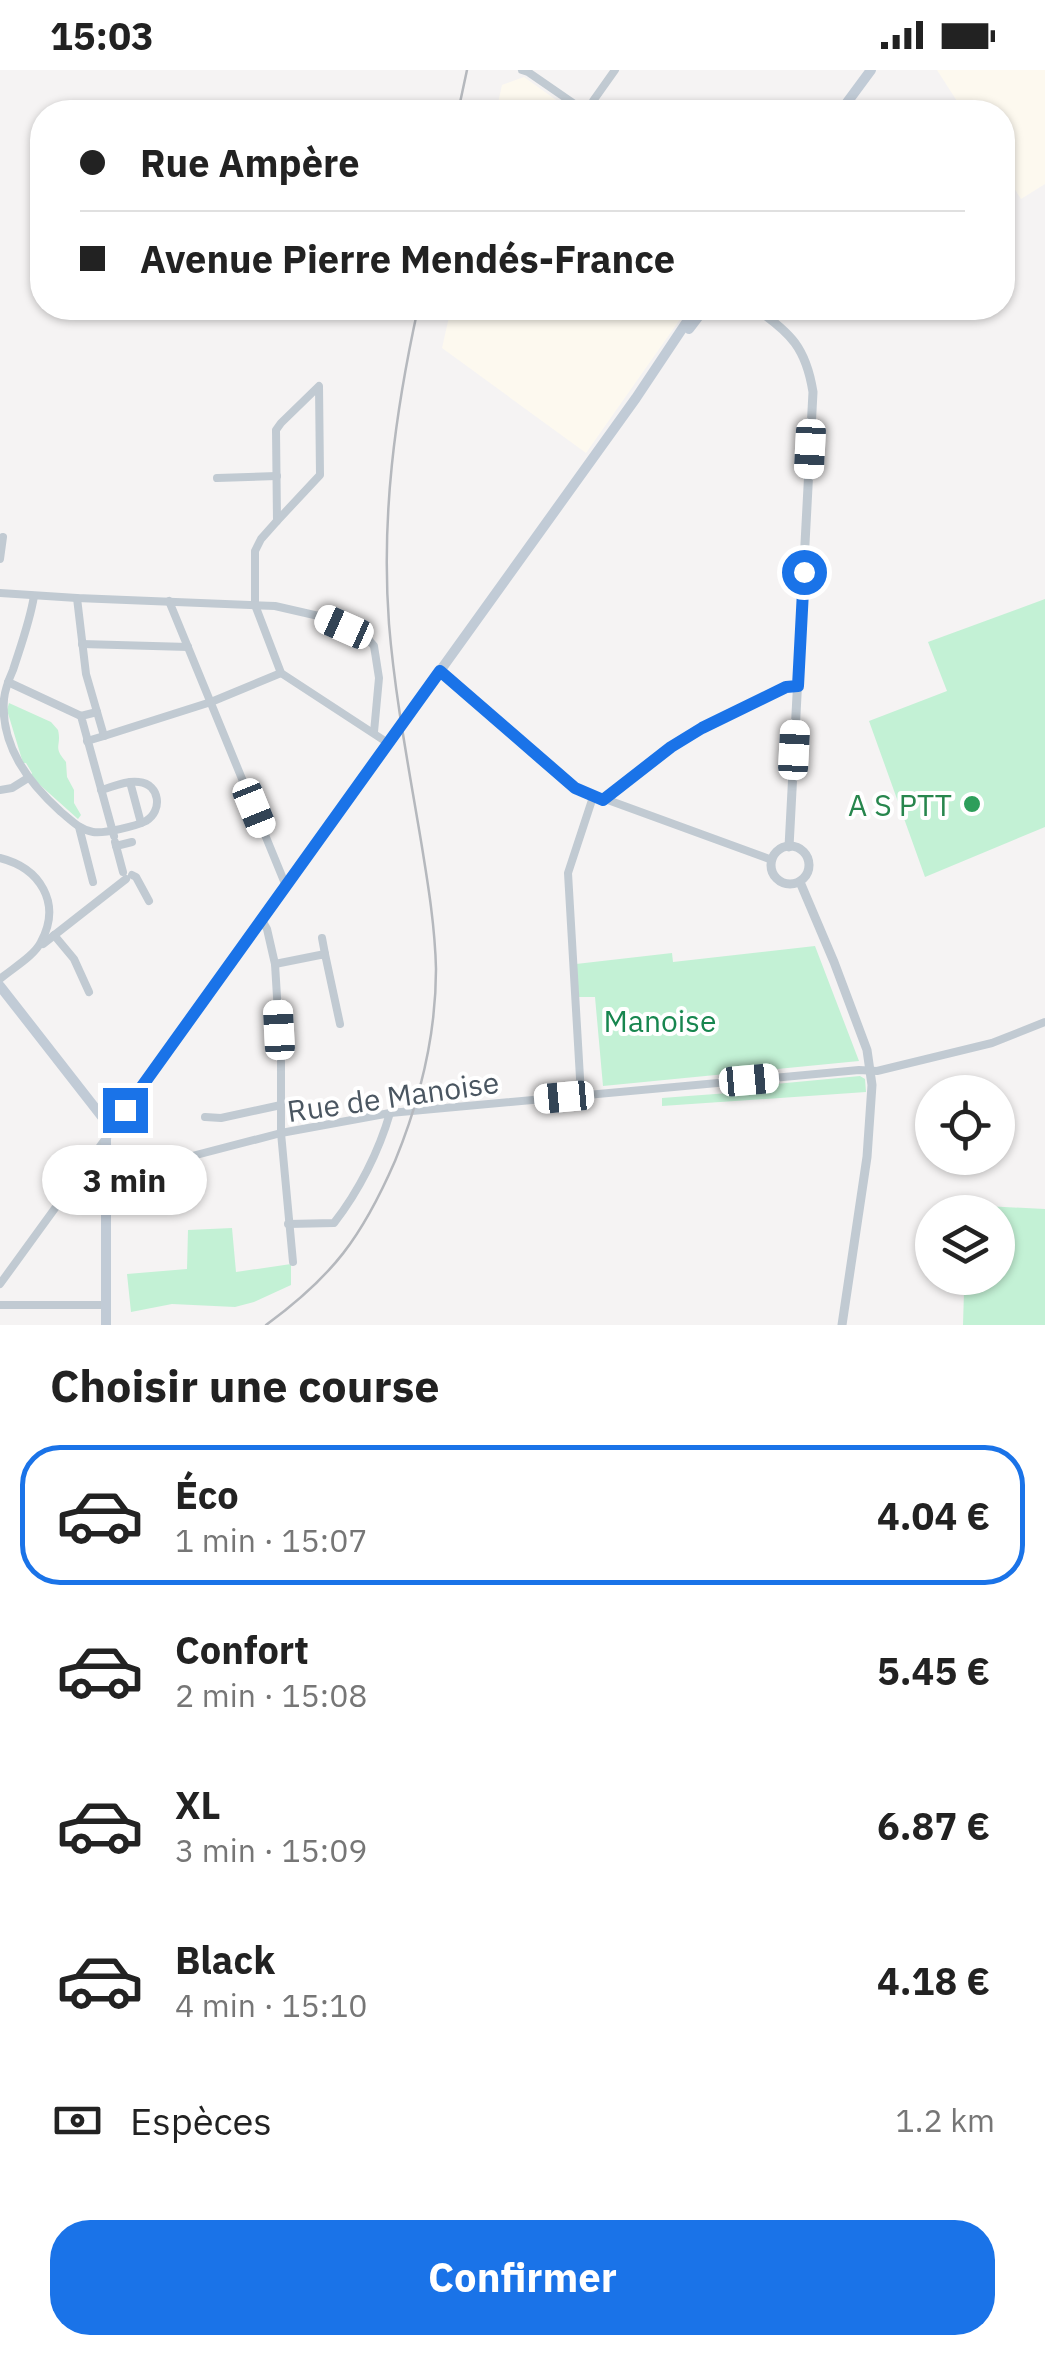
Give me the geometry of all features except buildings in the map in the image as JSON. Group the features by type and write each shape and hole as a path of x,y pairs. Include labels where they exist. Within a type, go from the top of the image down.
{"main road":[{"path":"849,100 871,70"},
{"path":"106,1325 104,1185 108,1132 688,320"},
{"path":"639,393 696,320"},
{"path":"0,982 108,1132"}],"street":[{"path":"522,70 571,100"},
{"path":"594,100 615,70"},
{"path":"772,320 797,344 808,366 813,392 789,847"},
{"path":"278,522 278,427 319,386 320,475 278,522 261,539 255,551 255,605 280,673 388,743"},
{"path":"217,478 277,476"},
{"path":"0,559 3,537"},
{"path":"0,592 276,606 323,617 371,640 374,646 379,678 374,732"},
{"path":"34,596 4,698 5,721 17,760 28,778 79,827 132,842"},
{"path":"76,598 86,674 104,736"},
{"path":"169,602 286,886"},
{"path":"82,644 188,647"},
{"path":"440,671 575,788 772,860"},
{"path":"87,742 211,702 280,673"},
{"path":"8,682 81,716 97,712"},
{"path":"603,800 702,728 786,687 798,686"},
{"path":"81,716 127,876"},
{"path":"0,790 28,778"},
{"path":"101,790 130,782 148,784 156,796 154,814 114,838"},
{"path":"130,782 141,823"},
{"path":"582,1095 568,872 592,796"},
{"path":"79,827 94,882"},
{"path":"789,847 801,850 808,871 800,882 789,884 778,880 772,871 772,860 779,850 789,847"},
{"path":"0,858 27,868 36,877 45,893 50,922 89,992"},
{"path":"0,982 127,876 136,877 149,901"},
{"path":"800,882 867,1050 873,1096 868,1156 842,1325"},
{"path":"262,920 275,964 280,1134 293,1262"},
{"path":"40,946 50,922"},
{"path":"322,938 340,1024"},
{"path":"275,964 325,954"},
{"name":"Rue de Manoise","path":"105,1170 150,1167 280,1134 390,1113 870,1071 992,1044 1045,1022"},
{"path":"205,1116 221,1118 281,1106"},
{"path":"288,1224 334,1223 362,1178 390,1113"},
{"path":"0,1284 108,1132"},
{"path":"73,1182 85,1179 104,1185"},
{"path":"0,1305 106,1305"}],"shaded area":[{"path":"937,70 1045,70 1045,184 1021,199 1015,190 1015,100 956,100"},
{"path":"524,77 556,100 499,100 502,85"},
{"path":"448,320 680,320 586,453 442,348"}],"green space":[{"path":"1045,599 1045,827 925,877 869,721 947,691 928,642"},
{"path":"9,703 51,722 58,730 58,749 74,790 74,803 81,815 78,819 30,776 7,710"},
{"name":"Manoise","path":"815,946 859,1061 603,1086 595,997 578,997 576,964 672,953 673,962"},
{"path":"860,1076 865,1079 866,1092 662,1106 662,1098 755,1091 755,1086"},
{"path":"1015,1207 1045,1209 1045,1325 963,1325 964,1295 1015,1295"},
{"path":"232,1228 236,1272 291,1264 291,1285 235,1307 172,1304 131,1312 127,1274 187,1269 188,1230"}],"railway":[{"path":"461,100 467,70"},
{"path":"266,1325 328,1272 370,1212 404,1138 430,1043 436,969 434,937 395,679 387,584 392,465 416,320"}],"place":[{"name":"A S PTT","path":"972,804"}],"route":[{"path":"125,1110 440,671 575,788 603,800 702,728 786,687 798,686 804,572"}]}
